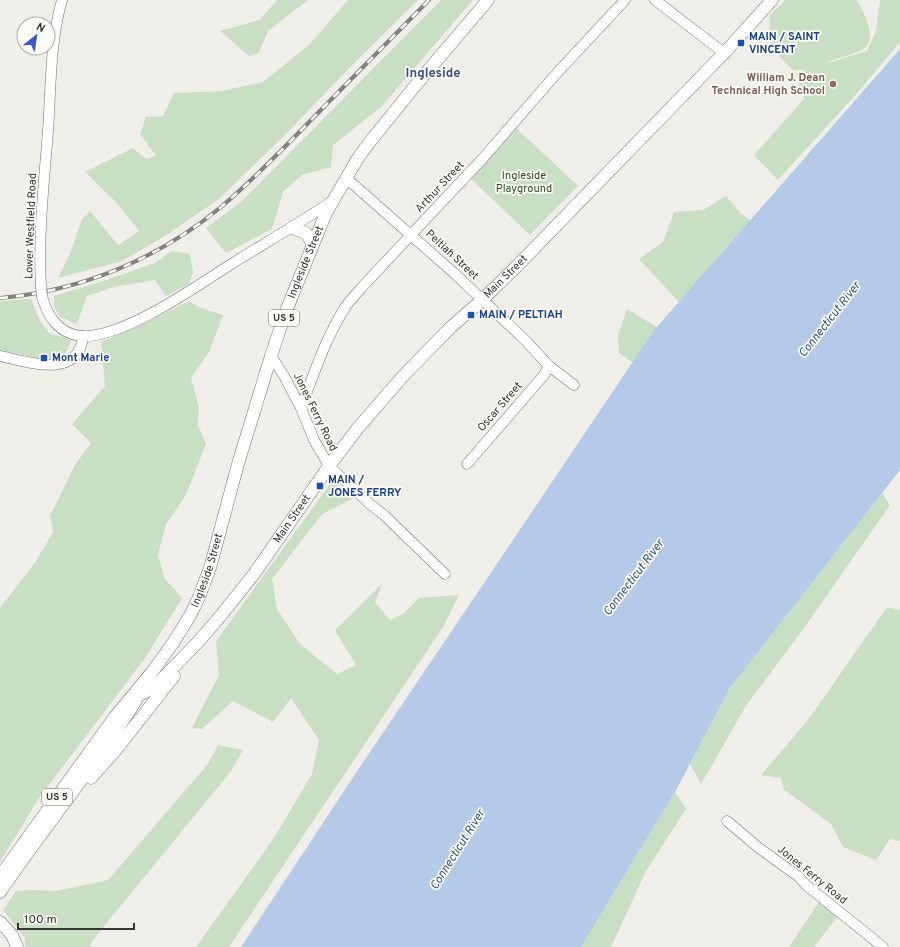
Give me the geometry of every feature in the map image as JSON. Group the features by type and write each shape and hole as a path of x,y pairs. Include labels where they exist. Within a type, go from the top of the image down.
{"main road":[{"name":"Ingleside Street","path":"118,721 128,701 173,643 191,614 206,580 238,464 286,311 313,244 334,200 358,158 369,143 414,86 488,0"},
{"name":"Main Street","path":"42,834 115,751 198,642 254,574 329,466 358,428 403,376 451,327 482,300 724,53 772,0"},
{"path":"292,228 306,234 313,244"},
{"name":"Main Street","path":"128,701 151,689 198,642"},
{"name":"Ingleside Street","path":"118,721 139,696 152,672"},
{"name":"Main Street","path":"0,892 42,834 118,721"},
{"name":"US 5","path":"0,876 118,721"},
{"path":"0,922 12,935 17,947"}],"street":[{"name":"Lower Westfield Road","path":"62,0 55,38 51,74 40,236 41,291 48,313 57,325 67,332 82,336"},
{"name":"Arthur Street","path":"301,408 324,347 347,305 484,157 557,73 625,0"},
{"path":"655,0 724,53"},
{"name":"Peltiah Street","path":"346,178 412,235 525,340 549,366 574,385"},
{"path":"0,356 49,365 68,361 76,356 80,349 82,336 111,330 148,315 292,228 334,200"},
{"name":"Jones Ferry Road","path":"271,356 284,376 301,408 314,440 329,466 384,515 445,574"},
{"name":"Oscar Street","path":"467,464 544,375 549,366"},
{"name":"Jones Ferry Road","path":"727,821 758,848 799,877 806,885 883,947"}],"green space":[{"path":"277,0 308,0 268,31 258,54 249,56 220,31 260,20"},
{"path":"348,0 418,0 352,65 285,135 219,199 165,236 122,261 58,278 70,254 82,219 90,211 118,245 139,231 116,202 85,172 133,148 146,159 156,156 140,134 146,117 163,116 174,93 222,91 263,82 309,45"},
{"path":"441,0 473,0 381,107 333,145 331,167 302,175 283,192 272,229 226,253 206,228 242,201"},
{"name":"William J. Dean Technical High School","path":"785,0 857,0 866,18 870,32 868,45 859,51 825,64 867,51 876,31 880,0 900,0 900,42 858,92 778,180 754,155 804,99 796,74 806,70 793,70 781,58 773,46 769,30 770,15"},
{"name":"Ingleside Playground","path":"516,128 578,186 530,235 470,178"},
{"path":"726,196 741,214 751,220 679,302 639,259 663,242 674,212 703,210"},
{"path":"172,251 190,254 193,272 189,284 166,296 155,280 114,287 87,296 77,324 60,317 54,306 54,296 155,263"},
{"path":"31,299 40,321 50,334 63,337 71,341 66,352 50,361 0,350 0,301"},
{"path":"189,301 201,308 223,315 209,352 191,378 199,407 198,425 206,444 186,495 166,524 158,555 165,579 182,598 145,658 39,798 0,862 0,608 36,561 53,532 50,516 75,465 91,443 72,424 105,386 101,342 147,322"},
{"path":"627,309 657,327 633,363 619,353 618,335"},
{"path":"333,480 352,499 322,514 272,579 277,609 300,644 337,674 356,665 335,630 382,584 375,602 390,620 403,614 419,598 459,595 443,627 229,947 196,947 274,838 312,774 319,740 291,698 273,722 233,701 202,729 192,728 219,675 216,641"},
{"path":"882,493 890,505 804,628 746,706 701,784 690,764 730,688"},
{"path":"887,607 900,610 900,841 890,839 876,860 843,847 831,824 783,789 781,778 761,775 808,720"},
{"path":"218,745 243,750 232,770 92,941 90,947 25,947 25,938 3,910 16,891 56,891 108,880 208,764"},
{"path":"675,792 686,809 646,871 611,947 581,947"},
{"path":"819,902 837,917 814,947 789,947"}],"water":[{"name":"Connecticut River","path":"900,49 900,470 730,688 675,792 581,947 241,947 358,770 655,329"}],"railway":[{"path":"0,298 60,288 89,280 145,257 197,226 233,197 268,164 429,0"}],"place":[{"name":"MAIN / SAINT VINCENT","path":"741,43"},
{"name":"William J. Dean Technical High School","path":"833,84"},
{"name":"MAIN / PELTIAH","path":"471,315"},
{"name":"Mont Marie","path":"44,358"},
{"name":"MAIN / JONES FERRY","path":"320,486"}],"district":[{"name":"Ingleside","path":"433,74"}]}
